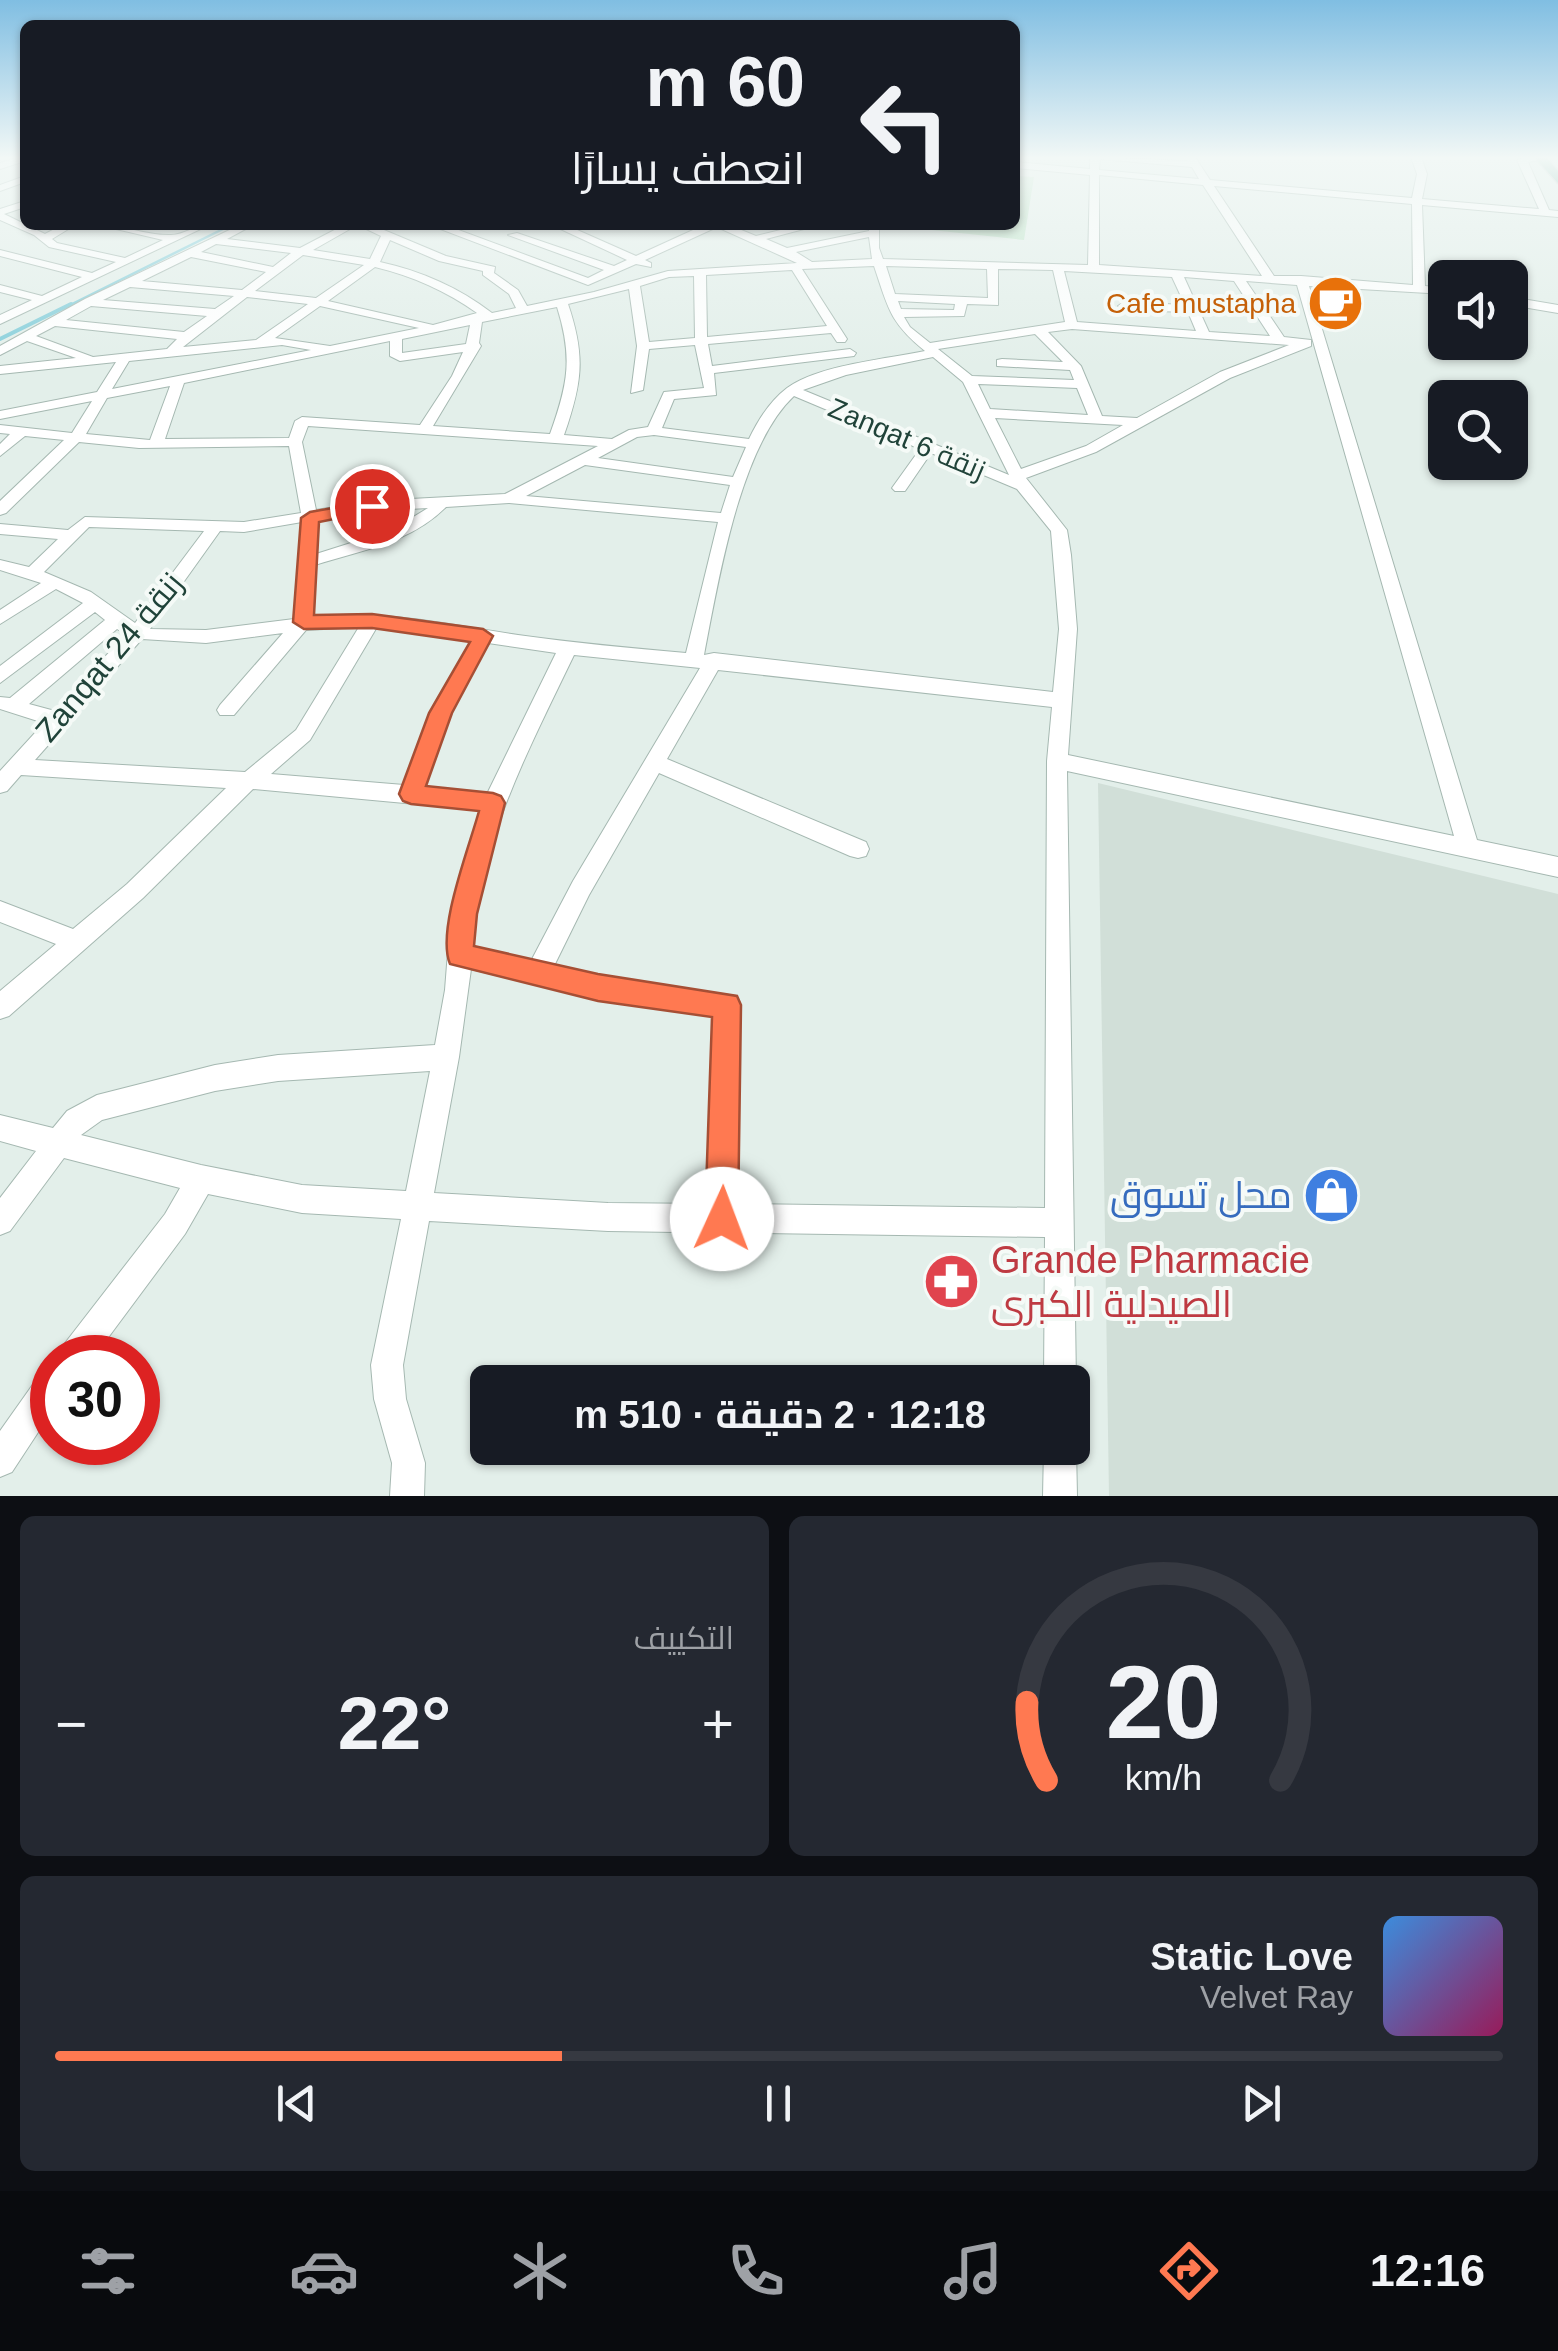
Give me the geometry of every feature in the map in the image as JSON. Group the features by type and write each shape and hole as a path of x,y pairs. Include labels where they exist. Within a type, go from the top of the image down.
{"street":[{"path":"1093,227 1093,268"},
{"path":"1236,227 1269,278"},
{"path":"1418,227 1419,287"},
{"path":"34,230 53,245 126,262"},
{"path":"46,238 61,230"},
{"path":"129,230 174,239"},
{"path":"0,320 191,230"},
{"path":"0,351 14,338 54,322 237,230"},
{"path":"172,352 187,336 299,253 344,230"},
{"path":"376,230 444,259 491,269 487,273 514,292 523,309"},
{"path":"447,230 608,292"},
{"path":"492,247 523,230"},
{"path":"589,282 705,230"},
{"path":"730,230 786,251 810,266"},
{"path":"755,239 793,230"},
{"path":"786,251 870,230"},
{"path":"874,230 878,261 892,305 905,328 969,380 1020,481 1058,530 1067,584 1064,701 1057,761 1060,1365"},
{"path":"571,231 668,274"},
{"path":"259,343 370,263 387,234"},
{"path":"513,235 616,271"},
{"path":"214,241 370,263 425,280 471,301 482,316 475,346 424,429"},
{"path":"359,250 370,263"},
{"path":"190,252 276,271"},
{"path":"0,253 94,276"},
{"path":"0,415 396,337 608,292 668,274 878,261 1176,272 1428,288"},
{"path":"892,305 955,314 960,313 960,300 994,302 992,264"},
{"path":"795,266 862,370"},
{"path":"1058,267 1072,325"},
{"path":"654,432 669,395 711,392 701,342 700,272"},
{"path":"1176,272 1204,336"},
{"path":"1237,276 1279,340"},
{"path":"1300,280 1315,344 1468,848"},
{"path":"128,283 297,298 432,327"},
{"path":"634,284 642,346 636,390"},
{"path":"0,288 44,300"},
{"path":"89,302 217,314"},
{"path":"556,439 575,382 577,346 561,302"},
{"path":"1528,304 1558,308"},
{"path":"1124,306 1192,310"},
{"path":"54,322 187,336"},
{"path":"537,974 655,763 704,659 726,518 755,444 780,402 792,390 931,350 1036,328 1072,325 1315,344"},
{"path":"1036,328 1075,366 1096,417"},
{"path":"642,346 835,329"},
{"path":"396,337 396,356 475,346"},
{"path":"14,338 95,360"},
{"path":"0,370 282,341 330,350"},
{"path":"1020,481 1090,449 1225,375 1315,344"},
{"path":"709,370 850,354"},
{"path":"0,510 78,435 125,357"},
{"path":"1002,363 1075,366"},
{"path":"969,380 1085,384"},
{"path":"156,444 178,382"},
{"name":"Zanqat 6 زنقة","path":"792,390 927,449 1020,481"},
{"path":"988,413 1138,422"},
{"path":"226,710 304,622 310,518 294,442 302,421 612,443"},
{"path":"0,430 156,444 294,442"},
{"path":"0,452 22,431"},
{"path":"508,499 634,433 755,444"},
{"path":"900,488 927,449"},
{"path":"582,460 738,482"},
{"path":"32,574 83,523 268,525 372,506 508,499 726,518"},
{"path":"308,562 415,528 442,502"},
{"name":"Zanqat 24 زنقة","path":"0,785 138,632 215,527"},
{"path":"0,530 69,536"},
{"path":"0,565 54,582 96,603 138,632 220,638 304,622 372,621 568,648 704,659 1064,701"},
{"path":"0,618 54,582"},
{"path":"0,676 96,603"},
{"path":"7,704 117,620"},
{"path":"0,1008 136,891 247,780 303,735 372,621"},
{"path":"411,794 440,713 483,636"},
{"path":"407,1496 412,1477 410,1463 386,1382 446,1057 464,914 493,803 568,648"},
{"path":"7,704 59,720"},
{"path":"1057,761 1558,868"},
{"path":"655,763 858,850"},
{"path":"16,768 247,780 493,803"},
{"path":"0,912 76,941"},
{"path":"460,956 598,988 727,1005 722,1219"},
{"path":"0,1220 86,1113 215,1078 278,1068 446,1057"},
{"path":"0,1128 201,1180 302,1199 419,1208 722,1219 1059,1223"},
{"path":"91,1335 175,1224 201,1180"},
{"path":"0,1460 30,1416"},
{"path":"1060,1465 1060,1496"}],"shaded area":[{"name":"محل تسوق","path":"1098,783 1558,894 1558,1496 1109,1496"}],"green space":[{"path":"1026,227 1024,240 932,230"}],"waterway":[{"path":"66,307 221,230"},
{"path":"0,339 71,304"}],"place":[{"name":"Cafe mustapha","path":"1335,303"},
{"name":"محل تسوق","path":"1331,1195"},
{"name":"Grande Pharmacie الصيدلية الكبرى","path":"952,1282"}],"route":[{"path":"372,506 310,518 304,622 372,621 483,636 440,713 411,794 493,803 464,914 460,956 598,988 727,1005 722,1219"}]}
